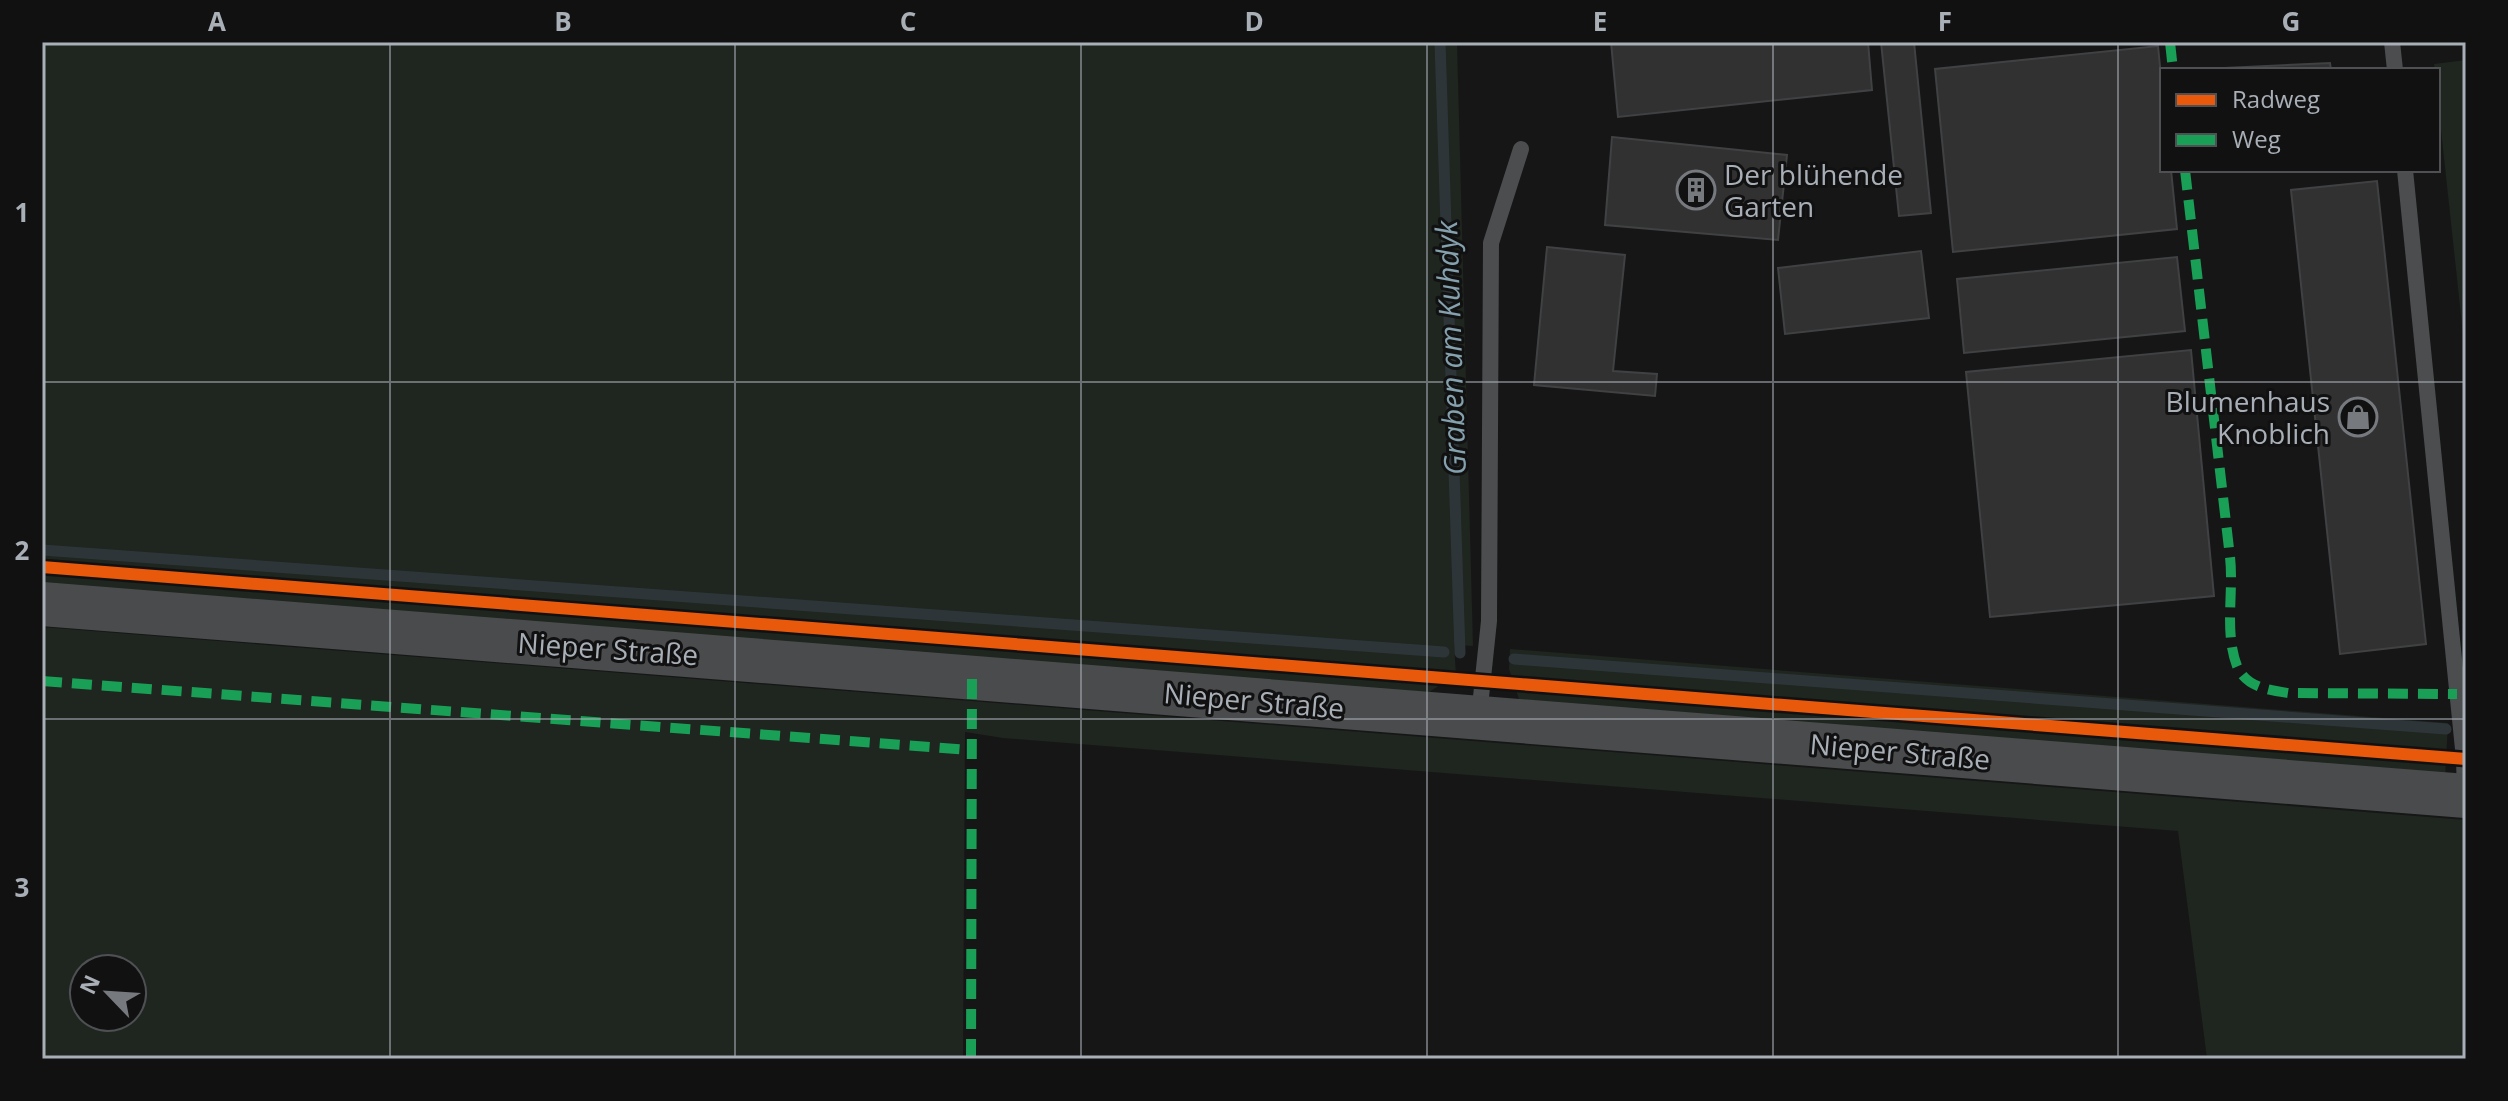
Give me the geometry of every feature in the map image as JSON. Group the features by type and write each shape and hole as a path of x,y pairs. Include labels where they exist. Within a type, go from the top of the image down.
{"main road":[{"name":"Nieper Straße","path":"42,604 2465,796"}],"lane":[{"path":"2392,42 2395,68"},
{"path":"1479,718 1489,621 1491,243 1521,149"},
{"path":"2405,172 2465,796"}],"shaded area":[{"path":"42,42 1457,42 1473,646 1454,645 1456,674 1422,697 42,587"},
{"path":"2466,60 2466,362 2440,121 2440,68 2435,68 2434,64"},
{"path":"42,627 2466,820 2466,1059 2207,1059 2178,831 1003,738 965,732 963,1059 42,1059"},
{"path":"1510,649 2448,723 2445,779 1521,705 1509,669"}],"building":[{"path":"1611,42 1868,42 1872,90 1618,117"},
{"path":"1881,42 1914,42 1931,213 1899,216"},
{"path":"2158,46 2160,172 2171,172 2177,229 1953,252 1935,69"},
{"path":"2330,63 2331,68 2224,68"},
{"name":"Der blühende Garten","path":"1612,137 1787,155 1778,240 1605,225"},
{"name":"Blumenhaus Knoblich","path":"2377,181 2426,644 2340,654 2291,190"},
{"path":"1547,247 1625,255 1613,371 1657,374 1655,396 1534,385"},
{"path":"1921,251 1929,318 1785,334 1778,268"},
{"path":"2177,257 2185,331 1964,353 1957,279"},
{"path":"2191,350 2214,596 1990,617 1966,372"}],"waterway":[{"name":"Graben am Kuhdyk","path":"1440,42 1460,653"},
{"path":"42,550 1444,652"},
{"path":"1514,659 2446,729"}],"marked path":[{"path":"2170,42 2173,68"},
{"path":"2185,172 2230,557 2230,626 2237,666 2252,683 2288,693 2457,694"},
{"path":"971,1059 972,677"},
{"path":"42,681 971,750"}],"cycle path":[{"path":"42,567 2466,759"}],"place":[{"name":"Der blühende Garten","path":"1696,190"},
{"name":"Blumenhaus Knoblich","path":"2358,417"}]}
